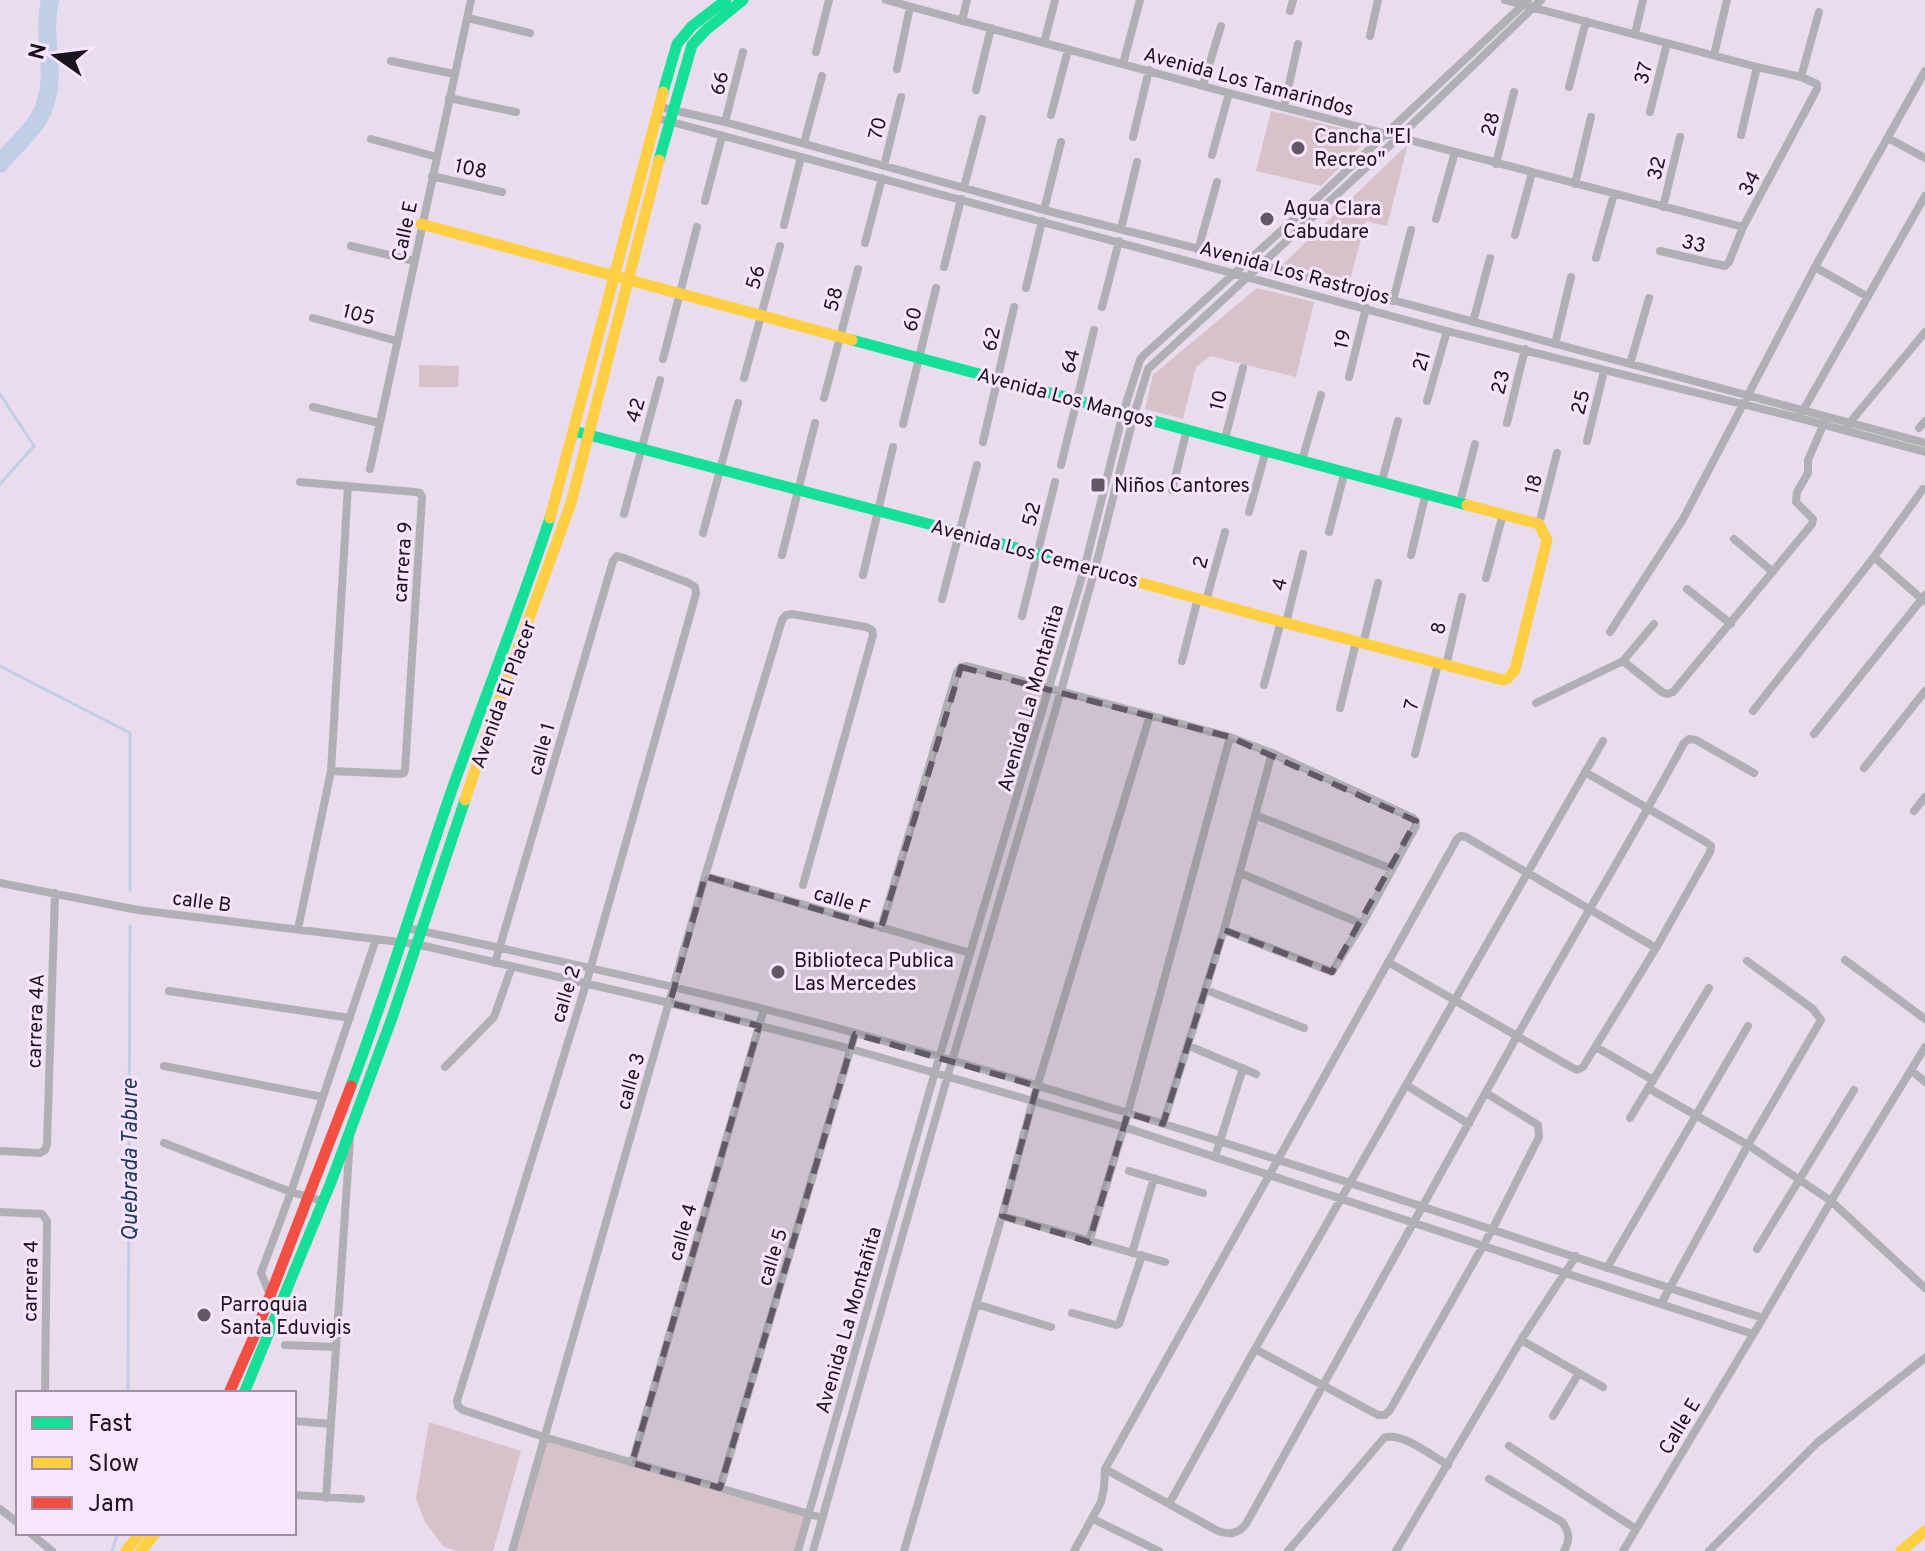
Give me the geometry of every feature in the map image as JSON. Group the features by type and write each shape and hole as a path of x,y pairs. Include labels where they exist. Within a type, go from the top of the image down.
{"main road":[{"name":"Avenida El Placer","path":"230,1391 309,1198 384,996 449,798 528,585 557,496 677,44 692,26 726,0"},
{"name":"Avenida El Placer","path":"245,1391 323,1201 392,1018 490,726 571,503 650,189 692,45 743,0"},
{"name":"Avenida Los Mangos","path":"421,224 1539,524"},
{"name":"Avenida Los Cemerucos","path":"574,431 1503,680 1515,670 1546,548 1547,540 1539,524"},
{"path":"1901,1551 1925,1531"},
{"path":"126,1551 138,1535"},
{"path":"141,1551 153,1535"}],"street":[{"name":"Calle E","path":"370,469 471,0"},
{"path":"816,52 829,0"},
{"name":"Avenida Los Tamarindos","path":"886,0 1743,227"},
{"path":"962,21 967,0"},
{"path":"1044,43 1055,0"},
{"path":"1123,64 1140,0"},
{"path":"1290,11 1293,0"},
{"path":"1370,36 1378,0"},
{"path":"1505,0 1801,77 1819,12"},
{"name":"Avenida La Montañita","path":"813,1551 1061,691 1143,356 1528,4 1541,0"},
{"path":"1635,34 1643,0"},
{"path":"1714,55 1727,0"},
{"name":"Avenida La Montañita","path":"1129,414 1151,365 1399,137 1528,4"},
{"path":"897,69 910,7"},
{"path":"468,18 530,33"},
{"path":"1569,87 1586,21"},
{"path":"1203,85 1221,26"},
{"path":"976,90 991,28"},
{"name":"37","path":"1650,112 1667,43"},
{"path":"1284,107 1298,44"},
{"path":"1051,115 1068,50"},
{"name":"66","path":"725,122 743,52"},
{"path":"391,61 454,74"},
{"path":"1741,135 1757,67"},
{"path":"1133,137 1149,70"},
{"path":"1610,632 1683,519 1815,267 1925,71"},
{"path":"804,143 822,76"},
{"name":"34","path":"1743,227 1817,89 1817,84 1801,77"},
{"name":"28","path":"1496,164 1514,92"},
{"path":"1212,155 1229,93"},
{"name":"70","path":"884,166 901,97"},
{"path":"449,98 516,112"},
{"name":"Avenida Los Rastrojos","path":"659,112 722,136 1447,331 1744,406 1801,414"},
{"name":"Avenida Los Rastrojos","path":"672,116 725,122 1044,210 1749,395 1925,452"},
{"path":"1575,184 1591,117"},
{"path":"964,187 982,119"},
{"path":"705,201 722,136"},
{"name":"32","path":"1663,207 1680,137"},
{"path":"1888,138 1925,158"},
{"path":"371,139 437,157"},
{"path":"1044,210 1061,142"},
{"path":"1436,219 1455,152"},
{"path":"784,225 801,157"},
{"path":"1121,229 1137,162"},
{"path":"1515,235 1532,173"},
{"name":"108","path":"432,176 502,192"},
{"path":"865,243 882,178"},
{"path":"1198,250 1217,182"},
{"path":"1596,258 1614,194"},
{"path":"1801,414 1925,196"},
{"path":"944,267 961,199"},
{"path":"1026,288 1042,221"},
{"path":"663,359 697,227"},
{"name":"33","path":"1660,251 1725,266 1743,227"},
{"path":"1393,301 1411,230"},
{"path":"1102,307 1119,241"},
{"path":"351,246 414,261"},
{"name":"56","path":"744,378 780,246"},
{"path":"1473,322 1490,258"},
{"path":"1815,267 1868,297"},
{"name":"58","path":"824,398 858,269"},
{"path":"1555,344 1571,277"},
{"name":"60","path":"903,424 936,288"},
{"path":"1630,364 1649,298"},
{"name":"62","path":"983,442 1014,307"},
{"name":"19","path":"1349,377 1366,308"},
{"name":"105","path":"313,318 397,341"},
{"name":"64","path":"1061,465 1094,330"},
{"name":"21","path":"1427,401 1447,331"},
{"path":"1846,426 1925,332"},
{"name":"23","path":"1507,423 1525,349"},
{"name":"10","path":"1225,439 1243,368"},
{"name":"25","path":"1587,441 1604,371"},
{"name":"42","path":"624,514 660,380"},
{"path":"1302,460 1321,395"},
{"path":"703,533 738,403"},
{"path":"313,407 379,423"},
{"path":"1623,661 1662,692 1673,692 1731,624 1812,524 1813,519 1796,502 1796,497 1808,473 1808,460 1825,420"},
{"path":"1382,481 1398,421"},
{"path":"782,555 815,423"},
{"name":"Avenida Los Rastrojos","path":"1846,426 1925,443"},
{"path":"1172,490 1187,429"},
{"path":"1460,502 1475,444"},
{"path":"863,575 893,447"},
{"path":"1249,512 1266,450"},
{"name":"18","path":"1539,524 1557,453"},
{"path":"942,599 977,465"},
{"path":"1329,532 1345,471"},
{"path":"298,929 331,771 348,486 300,482"},
{"name":"52","path":"1022,616 1055,482"},
{"name":"carrera 9","path":"331,771 400,774 405,770 422,497 415,492 348,486"},
{"path":"1753,711 1874,557 1923,489"},
{"path":"1411,555 1426,493"},
{"path":"1486,578 1503,514"},
{"name":"2","path":"1182,661 1225,532"},
{"path":"1734,539 1773,572"},
{"name":"4","path":"1264,685 1303,554"},
{"name":"calle 1","path":"495,963 613,561 617,556 624,558 689,583 695,587 696,594"},
{"path":"1814,734 1924,599 1874,557"},
{"name":"Avenida La Montañita","path":"798,1551 934,1073 1050,688 1090,568"},
{"path":"1340,708 1378,583"},
{"path":"1687,589 1731,624"},
{"name":"calle 2","path":"544,1437 463,1410 457,1401 586,984 696,594"},
{"name":"8","path":"1442,665 1462,597"},
{"name":"calle 3","path":"512,1551 705,876 782,620 792,614 866,627 872,630 873,635 803,885"},
{"path":"1536,703 1623,661 1654,624"},
{"name":"7","path":"1415,754 1442,665"},
{"path":"881,928 957,672 967,666 1230,737 1272,753 1416,821 1362,924 1332,972 1224,930"},
{"path":"1864,768 1925,691"},
{"path":"904,1551 1037,1086 1150,715"},
{"path":"1089,1242 1124,1127 1230,737"},
{"path":"1105,1469 1218,1531 1235,1533 1241,1530 1684,743 1689,739 1696,740 1754,773"},
{"path":"1169,1504 1349,1182 1603,741"},
{"path":"1163,1124 1224,930 1272,753"},
{"path":"1388,962 1577,1070 1583,1067 1656,948 1711,846 1585,772"},
{"path":"1914,811 1925,797"},
{"path":"1255,815 1392,869"},
{"path":"1074,1551 1104,1495 1105,1469 1457,839 1466,837 1656,948"},
{"path":"1240,873 1362,924"},
{"name":"calle F","path":"705,876 970,953"},
{"name":"calle B","path":"0,883 138,910 416,944 851,1049 1124,1127 1753,1334"},
{"name":"carrera 4A","path":"0,1151 40,1153 47,1144 55,893"},
{"path":"407,928 674,987 952,1061 1278,1159 1763,1318"},
{"path":"271,1295 261,1273 376,939"},
{"path":"1845,960 1925,1019"},
{"path":"1661,1304 1821,1020 1813,1009 1747,961"},
{"path":"445,1067 494,1017 512,966"},
{"path":"1630,1118 1709,988"},
{"path":"1206,990 1304,1028"},
{"path":"169,991 350,1018"},
{"name":"calle 4","path":"632,1463 764,1009"},
{"path":"1607,1268 1748,1026"},
{"name":"calle 5","path":"720,1488 855,1034"},
{"path":"1189,1046 1256,1074"},
{"path":"1596,1047 1831,1201 1925,1288"},
{"name":"Calle E","path":"1623,1551 1925,1047"},
{"path":"164,1066 323,1097"},
{"path":"1215,1157 1243,1068"},
{"path":"1911,1070 1925,1082"},
{"path":"1406,1085 1469,1124"},
{"path":"1757,1249 1854,1090"},
{"path":"1255,1349 1378,1415 1385,1415 1390,1410 1492,1230 1539,1137 1538,1125 1486,1093"},
{"path":"326,1498 350,1131"},
{"path":"164,1143 291,1192 323,1201"},
{"path":"1129,1171 1203,1193"},
{"path":"1072,1313 1119,1324 1154,1178"},
{"name":"carrera 4","path":"0,1212 42,1214 47,1221 45,1391"},
{"path":"1002,1216 1165,1262"},
{"path":"1396,1551 1521,1340 1576,1256"},
{"path":"976,1304 1051,1327"},
{"path":"1521,1340 1603,1387"},
{"path":"285,1345 336,1347"},
{"path":"1709,1551 1817,1443 1925,1358"},
{"path":"1553,1416 1579,1373"},
{"path":"296,1421 331,1424"},
{"path":"1288,1551 1389,1435 1401,1437 1448,1465"},
{"path":"544,1437 823,1518"},
{"path":"1509,1446 1636,1529"},
{"path":"1489,1479 1562,1522 1568,1529 1569,1539 1564,1551"},
{"path":"296,1495 361,1499"},
{"path":"0,1509 16,1521"},
{"path":"1093,1519 1159,1551"},
{"path":"32,1535 52,1551"},
{"path":"43,1535 43,1544"}],"highlighted area":[{"path":"961,667 1230,737 1416,821 1332,972 1224,930 1163,1124 1128,1113 1089,1242 1002,1216 1037,1086 855,1034 720,1488 632,1463 759,1026 670,1003 705,876 881,928"}],"shaded area":[{"path":"1271,111 1365,134 1367,140 1321,186 1256,171"},
{"path":"1408,144 1387,226 1366,221 1350,280 1283,264"},
{"path":"1257,288 1314,302 1296,377 1210,356 1196,367 1183,419 1145,409 1153,375"},
{"path":"419,365 459,366 458,387 419,387"},
{"path":"429,1422 521,1451 493,1551 457,1551 444,1547 425,1522 416,1499"},
{"path":"546,1442 805,1516 795,1551 515,1551"}],"waterway":[{"name":"Quebrada Tabure","path":"0,164 36,123 46,101 50,72 47,30 50,0"},
{"name":"Quebrada Tabure","path":"0,394 34,446 0,484"},
{"name":"Quebrada Tabure","path":"0,666 130,733 130,890"},
{"name":"Quebrada Tabure","path":"128,1391 130,926"},
{"name":"Quebrada Tabure","path":"112,1551 117,1535"}],"traffic: fast":[{"path":"663,92 677,44 692,26 726,0"},
{"path":"659,160 692,45 743,0"},
{"path":"852,340 1467,505"},
{"path":"574,431 1091,569"},
{"path":"351,1086 449,798 550,518"},
{"path":"245,1391 331,1182 392,1018 465,800"}],"traffic: slow":[{"path":"550,518 663,92"},
{"path":"465,800 571,503 659,160"},
{"path":"421,224 852,340"},
{"path":"1091,569 1503,680 1515,670 1547,540 1539,524 1467,505"},
{"path":"1901,1551 1925,1531"},
{"path":"126,1551 138,1535"},
{"path":"141,1551 153,1535"}],"traffic: jam":[{"path":"230,1391 256,1332 351,1086"}],"place":[{"name":"Cancha \"El Recreo\"","path":"1298,148"},
{"name":"Agua Clara Cabudare","path":"1267,219"},
{"name":"Niños Cantores","path":"1098,485"},
{"name":"Biblioteca Publica Las Mercedes","path":"778,972"},
{"name":"Parroquia Santa Eduvigis","path":"204,1315"}]}
